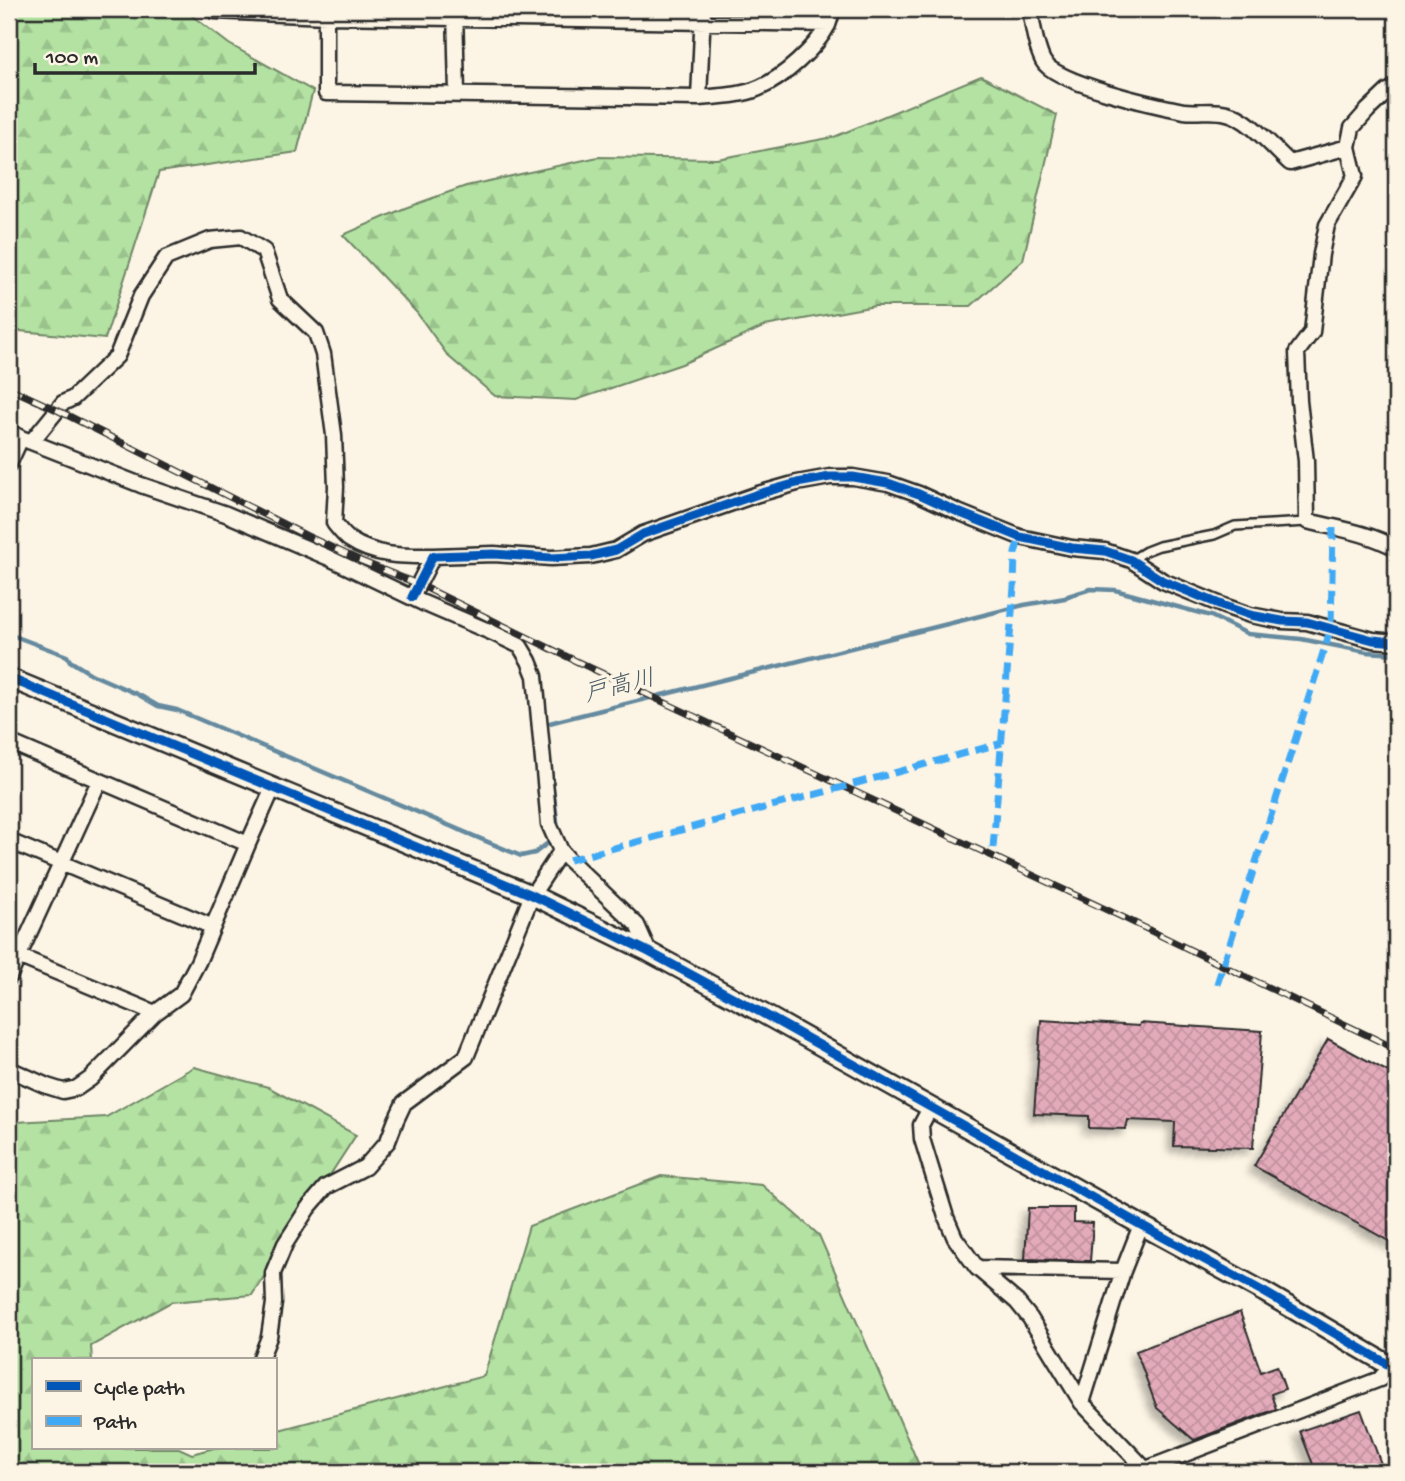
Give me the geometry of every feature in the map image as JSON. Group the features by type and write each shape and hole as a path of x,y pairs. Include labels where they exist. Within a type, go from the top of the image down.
{"street":[{"path":"214,9 326,16 702,16 828,24"},
{"path":"326,16 326,93 699,98 737,94 761,88 793,66 811,48 828,24 833,9"},
{"path":"1030,9 1044,64 1056,73 1087,87 1186,111 1226,112 1242,119 1290,163 1348,147"},
{"path":"455,14 457,94"},
{"path":"699,98 702,16"},
{"path":"1396,87 1388,91 1352,128 1348,147 1356,176 1327,225 1312,332 1297,352 1306,461 1307,522 1343,528 1377,538 1396,548"},
{"path":"9,464 20,437 73,398 117,356 141,296 166,258 210,240 241,237 264,251 280,299 316,333 323,354 334,435 334,523 348,539 376,552 398,556 591,556 617,550 643,534 758,494 830,477 853,477 888,483 919,494 1020,537 1072,548 1105,551 1131,560 1163,581 1250,615 1307,622 1373,640 1396,642"},
{"path":"20,437 141,485 226,514 327,557 520,646 534,676 549,824 562,851 637,925 649,951"},
{"path":"412,597 433,556"},
{"path":"9,678 532,895 649,951 1264,1292 1393,1367 1380,1379 1147,1471 1082,1403 1030,1318 1017,1302 976,1268 955,1238 922,1139 920,1125 930,1108"},
{"path":"9,742 248,844"},
{"path":"9,977 99,781"},
{"path":"9,1069 63,1091 77,1088 90,1079 155,1013 181,994 198,962 272,788"},
{"path":"9,841 213,927"},
{"path":"261,1358 269,1337 274,1303 273,1273 285,1244 308,1208 326,1187 365,1167 388,1141 404,1103 466,1057 532,895 562,851"},
{"path":"18,956 155,1013"},
{"path":"1082,1403 1140,1225"},
{"path":"976,1268 1123,1271"}],"lane":[{"path":"1131,560 1159,546 1214,535 1235,526 1307,522"}],"green space":[{"path":"9,9 186,9 229,44 313,91 297,152 159,172 105,339 9,330"},
{"path":"981,76 1057,115 1023,260 971,306 875,306 765,326 682,364 576,400 495,396 448,356 417,313 343,235 405,208 466,186 598,157 717,159 834,137"},
{"path":"194,1067 268,1087 356,1135 252,1295 171,1302 91,1346 92,1358 32,1358 32,1450 183,1450 192,1454 207,1450 276,1450 276,1431 484,1376 529,1226 661,1176 762,1185 819,1235 922,1472 9,1472 9,1119 15,1122 106,1117"}],"building":[{"path":"1041,1020 1262,1031 1253,1148 1174,1146 1175,1122 1128,1120 1126,1129 1089,1128 1089,1116 1034,1114"},
{"path":"1328,1039 1396,1076 1396,1245 1254,1166"},
{"path":"1028,1208 1074,1208 1074,1222 1093,1223 1090,1261 1025,1259"},
{"path":"1240,1312 1261,1372 1277,1366 1285,1389 1271,1394 1276,1409 1194,1440 1157,1408 1136,1351"},
{"path":"1361,1410 1384,1472 1316,1472 1300,1431"}],"waterway":[{"name":"戸高川","path":"546,728 546,724 561,720 1024,605 1065,598 1091,589 1115,590 1211,616 1248,634 1301,639 1367,652 1396,654"},
{"name":"戸高川","path":"9,634 67,656 70,661 91,674 158,706 177,710 521,856 535,853 553,839"},
{"name":"戸高川","path":"549,754 558,829"}],"railway":[{"path":"9,388 307,536 418,584 1396,1049"}],"marked path":[{"path":"1217,984 1331,628 1333,528"},
{"path":"993,848 1015,553 1020,537"},
{"path":"569,860 1002,743"}],"cycle path":[{"path":"412,597 433,556 591,556 616,550 643,534 758,494 830,477 853,477 888,483 919,494 1020,537 1072,548 1105,551 1131,560 1163,581 1250,615 1307,622 1373,640 1396,642"},
{"path":"9,678 532,895 649,952 1264,1292 1396,1369"}]}
